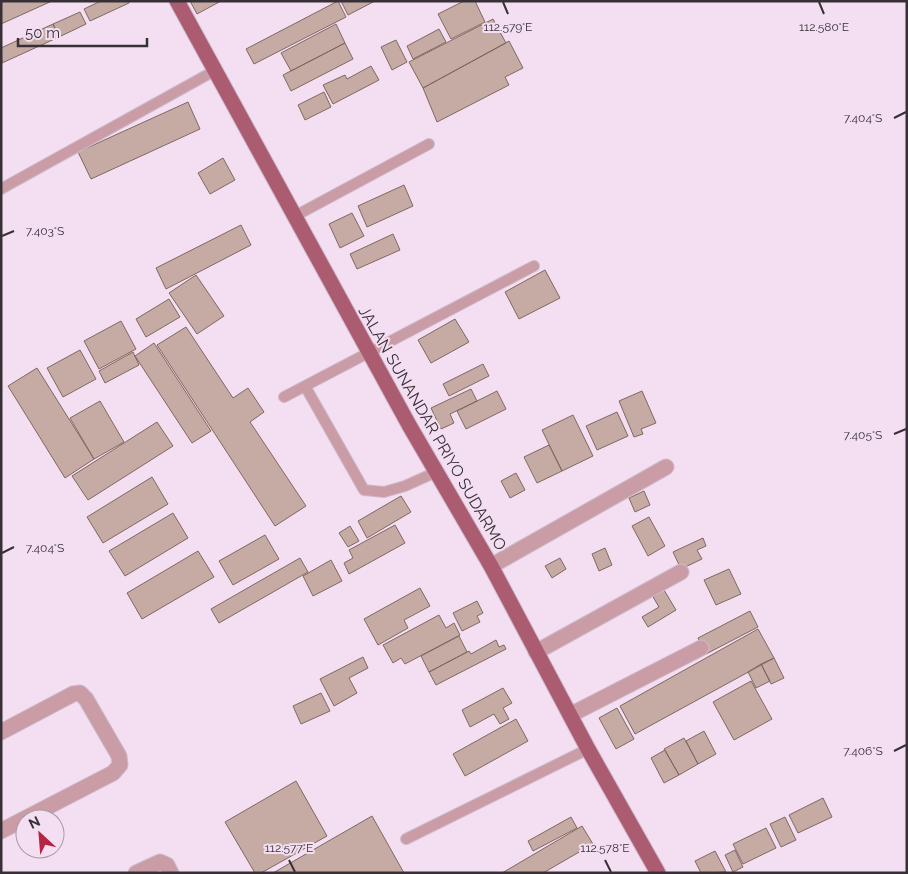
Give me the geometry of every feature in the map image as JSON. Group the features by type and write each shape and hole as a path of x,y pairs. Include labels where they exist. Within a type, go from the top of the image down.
{"main road":[{"name":"JALAN SUNANDAR PRIYO SUDARMO","path":"176,1 368,352 491,566 588,749 658,873"}],"street":[{"path":"491,566 666,467"},
{"path":"536,652 681,572"},
{"path":"570,715 701,648"},
{"path":"1,732 73,694 80,693 86,699 119,756 120,765 113,773 1,831"},
{"path":"136,873 160,862 167,865 171,873"}],"lane":[{"path":"1,189 214,71"},
{"path":"295,216 429,144"},
{"path":"284,397 534,266"},
{"path":"305,386 364,490 384,492 405,486 436,472"},
{"path":"406,839 588,749"}],"building":[{"path":"1,1 52,1 1,24"},
{"path":"101,1 129,1 129,3 90,21 84,9"},
{"path":"190,1 221,1 197,14"},
{"path":"338,1 346,17 254,64 246,49"},
{"path":"341,1 375,1 348,15"},
{"path":"464,1 475,1 485,22 451,39 438,14"},
{"path":"80,12 86,24 59,37 53,24"},
{"path":"493,19 506,43 423,88 409,62"},
{"path":"53,24 59,37 2,63 1,48"},
{"path":"336,24 345,43 291,71 281,53"},
{"path":"439,29 446,42 413,59 407,46"},
{"path":"396,40 407,62 392,70 381,47"},
{"path":"509,41 523,68 505,77 509,85 437,122 423,88"},
{"path":"345,43 353,59 291,91 283,75"},
{"path":"371,66 379,80 333,104 323,85 345,75 347,79"},
{"path":"324,92 331,107 305,120 298,105"},
{"path":"188,102 200,129 91,179 78,152"},
{"path":"223,158 235,180 210,194 198,173"},
{"path":"404,185 413,206 367,227 358,206"},
{"path":"352,213 364,236 340,248 329,224"},
{"path":"241,225 251,245 166,289 156,268"},
{"path":"393,234 400,250 357,269 350,254"},
{"path":"545,270 560,298 519,319 505,292"},
{"path":"196,275 224,316 197,334 169,293"},
{"path":"169,299 180,317 146,337 136,319"},
{"path":"455,319 469,342 431,363 418,340"},
{"path":"121,321 136,349 99,369 84,341"},
{"path":"186,327 233,398 248,388 264,412 250,422 306,506 275,526 157,345"},
{"path":"154,343 211,431 192,443 135,356"},
{"path":"80,350 96,379 63,397 47,368"},
{"path":"133,352 139,365 105,383 99,371"},
{"path":"483,364 489,376 449,396 443,384"},
{"path":"37,368 94,459 65,478 8,386"},
{"path":"471,389 477,401 450,414 454,423 441,429 431,408"},
{"path":"497,391 506,409 466,429 457,411"},
{"path":"642,391 656,423 641,429 643,434 634,437 619,401"},
{"path":"100,401 124,442 94,459 70,418"},
{"path":"617,412 628,436 597,450 586,426"},
{"path":"573,415 593,456 562,471 542,430"},
{"path":"157,422 173,446 88,500 72,476"},
{"path":"549,445 562,471 537,483 524,457"},
{"path":"516,473 525,490 510,498 501,481"},
{"path":"152,477 168,504 103,543 87,517"},
{"path":"644,491 650,505 635,512 629,498"},
{"path":"401,496 411,512 367,538 358,521"},
{"path":"173,513 188,538 125,576 109,551"},
{"path":"649,517 665,546 648,556 632,526"},
{"path":"395,525 405,543 349,574 344,563 353,558 349,550"},
{"path":"350,526 359,541 348,547 339,533"},
{"path":"265,535 279,559 233,585 219,561"},
{"path":"703,538 706,546 697,550 702,559 681,569 673,552"},
{"path":"605,548 612,565 599,571 592,554"},
{"path":"198,551 214,577 142,619 127,593"},
{"path":"300,558 308,572 219,623 211,609"},
{"path":"560,558 566,569 552,578 545,566"},
{"path":"331,560 342,581 313,596 303,576"},
{"path":"729,569 741,594 716,605 704,580"},
{"path":"420,588 430,606 404,620 408,628 378,645 364,619"},
{"path":"664,590 676,610 648,627 642,617 659,607 653,597"},
{"path":"477,601 483,613 477,616 480,622 462,631 453,613"},
{"path":"750,611 758,627 706,654 698,638"},
{"path":"439,615 446,628 454,623 460,635 405,664 401,658 393,663 383,645"},
{"path":"758,629 774,658 635,734 620,706"},
{"path":"459,636 467,652 429,672 421,656"},
{"path":"496,640 499,647 504,645 506,649 436,685 429,672 469,651 471,654"},
{"path":"363,657 368,668 349,678 357,693 334,706 320,679"},
{"path":"774,658 784,678 771,684 761,664"},
{"path":"761,664 770,681 756,688 748,672"},
{"path":"751,681 772,719 734,740 713,702"},
{"path":"503,688 512,703 503,708 509,719 500,724 494,714 470,727 462,710"},
{"path":"321,693 330,711 301,724 293,706"},
{"path":"617,708 634,739 616,749 599,718"},
{"path":"516,719 528,741 465,776 453,754"},
{"path":"704,731 716,754 698,764 686,741"},
{"path":"684,738 698,764 679,775 664,749"},
{"path":"665,750 679,775 664,783 651,758"},
{"path":"296,781 327,836 261,873 255,873 225,822"},
{"path":"823,798 832,817 798,833 789,815"},
{"path":"372,816 404,873 273,873"},
{"path":"571,817 577,828 533,851 528,841"},
{"path":"785,817 796,840 781,847 770,824"},
{"path":"582,826 593,844 543,873 502,873"},
{"path":"766,828 776,848 743,864 733,844"},
{"path":"735,850 743,867 733,872 725,855"},
{"path":"715,851 726,872 701,873 695,861"}]}
